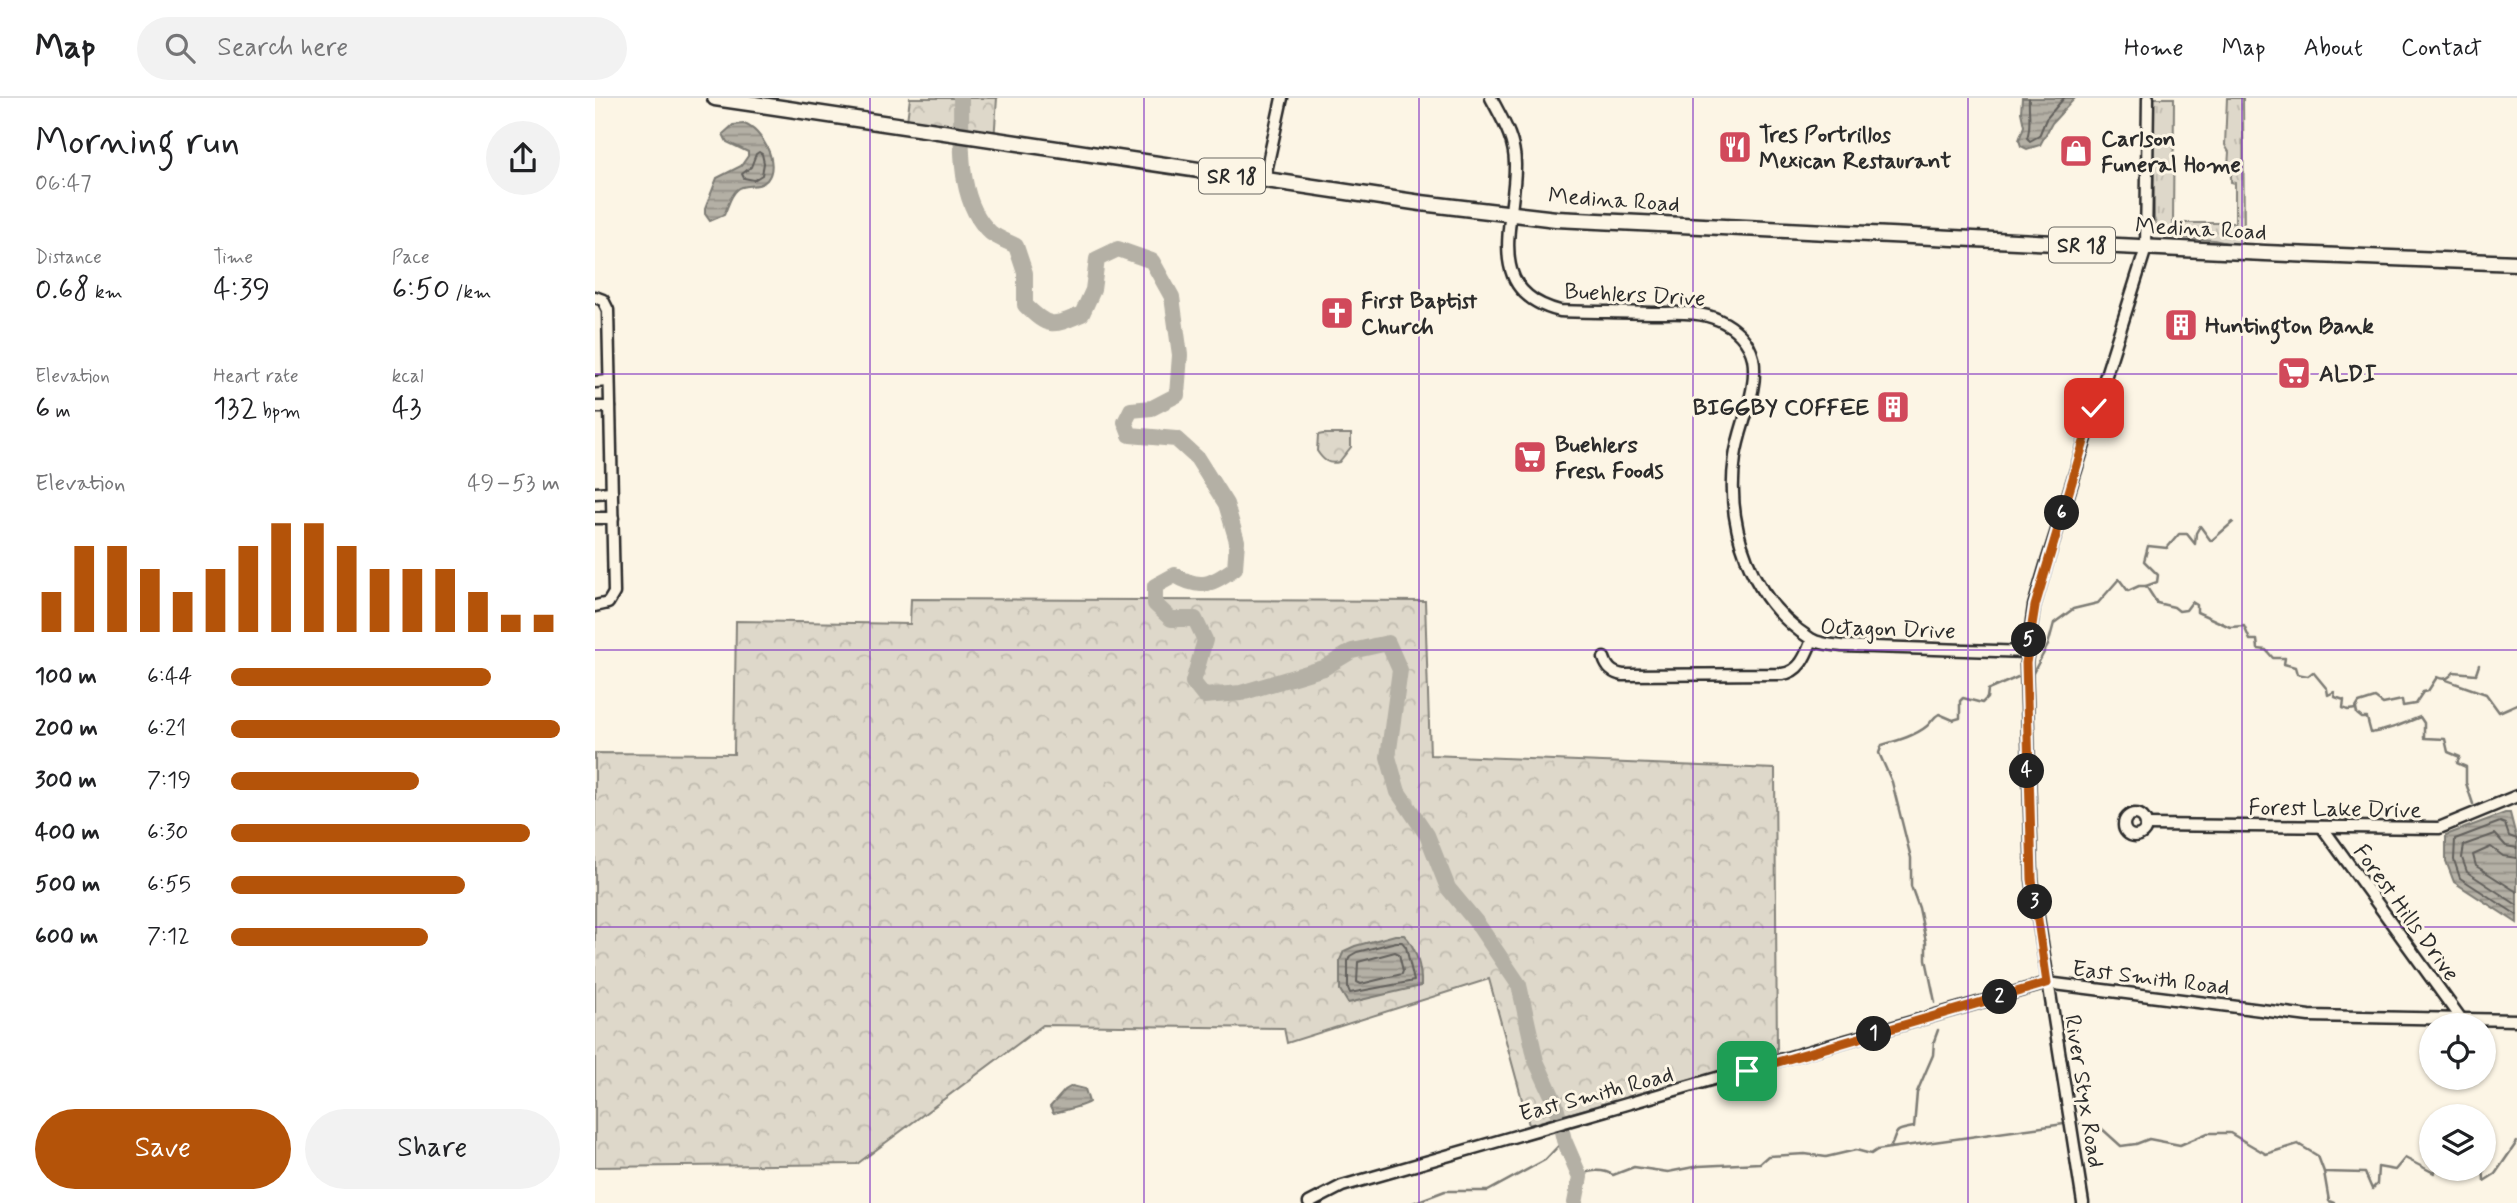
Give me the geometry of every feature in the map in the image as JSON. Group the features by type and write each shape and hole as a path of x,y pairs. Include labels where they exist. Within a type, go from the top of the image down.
{"highway":[{"name":"Medina Road","path":"715,98 1264,181 1510,214 1601,222 2517,263"}],"street":[{"path":"1264,181 1282,98"},
{"name":"Buehlers Drive","path":"1491,98 1506,127 1514,151 1507,251 1510,269 1517,285 1536,302 1560,311 1706,315 1721,320 1741,335 1753,356 1754,379 1734,464 1732,488 1735,522 1752,573 1769,601 1812,640"},
{"name":"River Styx Road","path":"2083,1203 2032,879 2026,746 2027,652 2035,606 2047,562 2146,248 2148,98"},
{"path":"595,296 603,300 608,310 614,593 608,603 598,606"},
{"path":"595,382 609,381"},
{"path":"595,407 610,407"},
{"path":"595,493 612,492"},
{"path":"595,518 613,517"},
{"name":"Octagon Drive","path":"1604,658 1611,671 1623,674 1789,674 1797,668 1812,640 1842,646 2027,652"},
{"name":"Forest Lake Drive","path":"2146,825 2439,828 2517,796"},
{"name":"Forest Hills Drive","path":"2322,827 2457,1013"},
{"name":"East Smith Road","path":"1309,1203 1342,1186 2047,983 2309,1016 2419,1018"},
{"name":"East Smith Road","path":"2496,1020 2517,1020"}],"green space":[{"path":"910,98 997,98 994,141 906,128"},
{"path":"2153,98 2174,98 2173,224 2178,225 2235,223 2235,183 2231,182 2229,152 2225,145 2227,98 2243,98 2244,247 2214,240 2169,237 2158,229 2154,218"},
{"path":"1351,434 1351,447 1339,462 1326,461 1317,451 1318,435"},
{"path":"911,599 1425,601 1430,755 1775,769 1777,1055 1529,1125 1489,979 1287,1043 1284,1028 1043,1025 857,1164 595,1167 595,753 734,754 736,621 910,624"}],"water":[{"path":"2022,98 2075,98 2052,123 2040,145 2027,149 2021,146 2019,140 2024,126"},
{"path":"744,124 757,132 767,148 772,165 771,173 763,183 737,190 724,215 710,221 705,209 717,178 741,166 748,156 748,152 727,142 723,134 733,125"},
{"path":"2510,813 2517,840 2517,923 2454,882 2446,861 2446,835"},
{"path":"1395,935 1404,935 1412,945 1419,966 1421,986 1348,1003 1340,990 1340,960 1344,951"},
{"path":"1072,1086 1085,1089 1089,1102 1053,1113 1050,1107"}],"waterway":[{"path":"961,98 966,188 980,220 991,233 1016,246 1025,273 1025,305 1033,313 1051,323 1082,314 1093,290 1097,259 1118,249 1152,261 1172,297 1180,355 1177,395 1152,408 1131,410 1125,422 1130,435 1176,439 1197,458 1226,504 1237,541 1235,568 1220,578 1199,584 1175,575 1155,586 1155,604 1171,619 1195,619 1205,640 1193,682 1204,696 1241,693 1324,668 1352,651 1388,643 1400,670 1388,757 1398,792 1427,835 1448,888 1477,923 1519,985 1536,1061 1555,1102 1564,1140 1580,1177 1575,1203"},
{"path":"2146,586 2157,582 2158,575 2144,561 2148,546 2167,548 2179,534 2187,534 2195,544 2200,526 2211,541 2233,522"},
{"path":"2033,673 2048,645 2054,623 2073,609 2098,603 2119,579 2128,591 2146,586 2157,603 2179,611 2186,610 2192,602 2197,605 2197,612 2230,627 2244,626 2250,640 2257,640 2258,649 2266,650 2273,658 2285,658 2284,664 2295,667 2297,674 2308,676 2313,672 2327,689 2328,695 2334,692 2335,697 2344,700 2343,708 2356,709 2357,714 2367,718 2371,733 2420,717 2424,723 2424,738 2445,739 2448,752 2460,757 2457,763 2466,767 2466,783 2473,804"},
{"path":"2356,708 2359,703 2375,698 2383,704 2402,700 2403,706 2415,704 2437,677 2447,678 2454,672 2476,674 2479,665"},
{"path":"1935,1002 1919,908 1911,886 1911,858 1892,782 1879,753 1882,745 1917,733 1939,714 1953,720 1960,718 1960,701 1963,698 1982,703 1987,698 1988,690 2018,677"},
{"path":"2446,680 2486,694 2499,712 2517,704"},
{"path":"1579,1174 1600,1171 1613,1175 1634,1167 1668,1172 1699,1166 1760,1163 1768,1156 1805,1154 1826,1157 1856,1150 1871,1154 1890,1148 1898,1131 1914,1127 1917,1092 1933,1055 1938,1030"},
{"path":"1890,1148 2064,1124"},
{"path":"2080,1124 2100,1127 2121,1146 2149,1139 2180,1145 2208,1133 2230,1133 2266,1154 2298,1144 2318,1156 2324,1172 2365,1173 2372,1189 2377,1184 2378,1167 2395,1170 2405,1158 2419,1165"},
{"path":"1413,1203 1445,1191 1488,1191 1545,1160 1564,1140"},
{"path":"2496,1173 2517,1142"},
{"path":"2324,1172 2329,1201 2334,1203"}],"place":[{"name":"Tres Portrillos Mexican Restaurant","path":"1735,147"},
{"name":"Carlson Funeral Home","path":"2076,151"},
{"name":"First Baptist Church","path":"1337,313"},
{"name":"Huntington Bank","path":"2181,325"},
{"name":"ALDI","path":"2294,373"},
{"name":"BIGGBY COFFEE","path":"1893,407"},
{"name":"Buehlers Fresh Foods","path":"1530,457"}],"route":[{"path":"1747,1071 2047,983 2032,879 2026,746 2026,663 2035,606 2094,408"}]}
